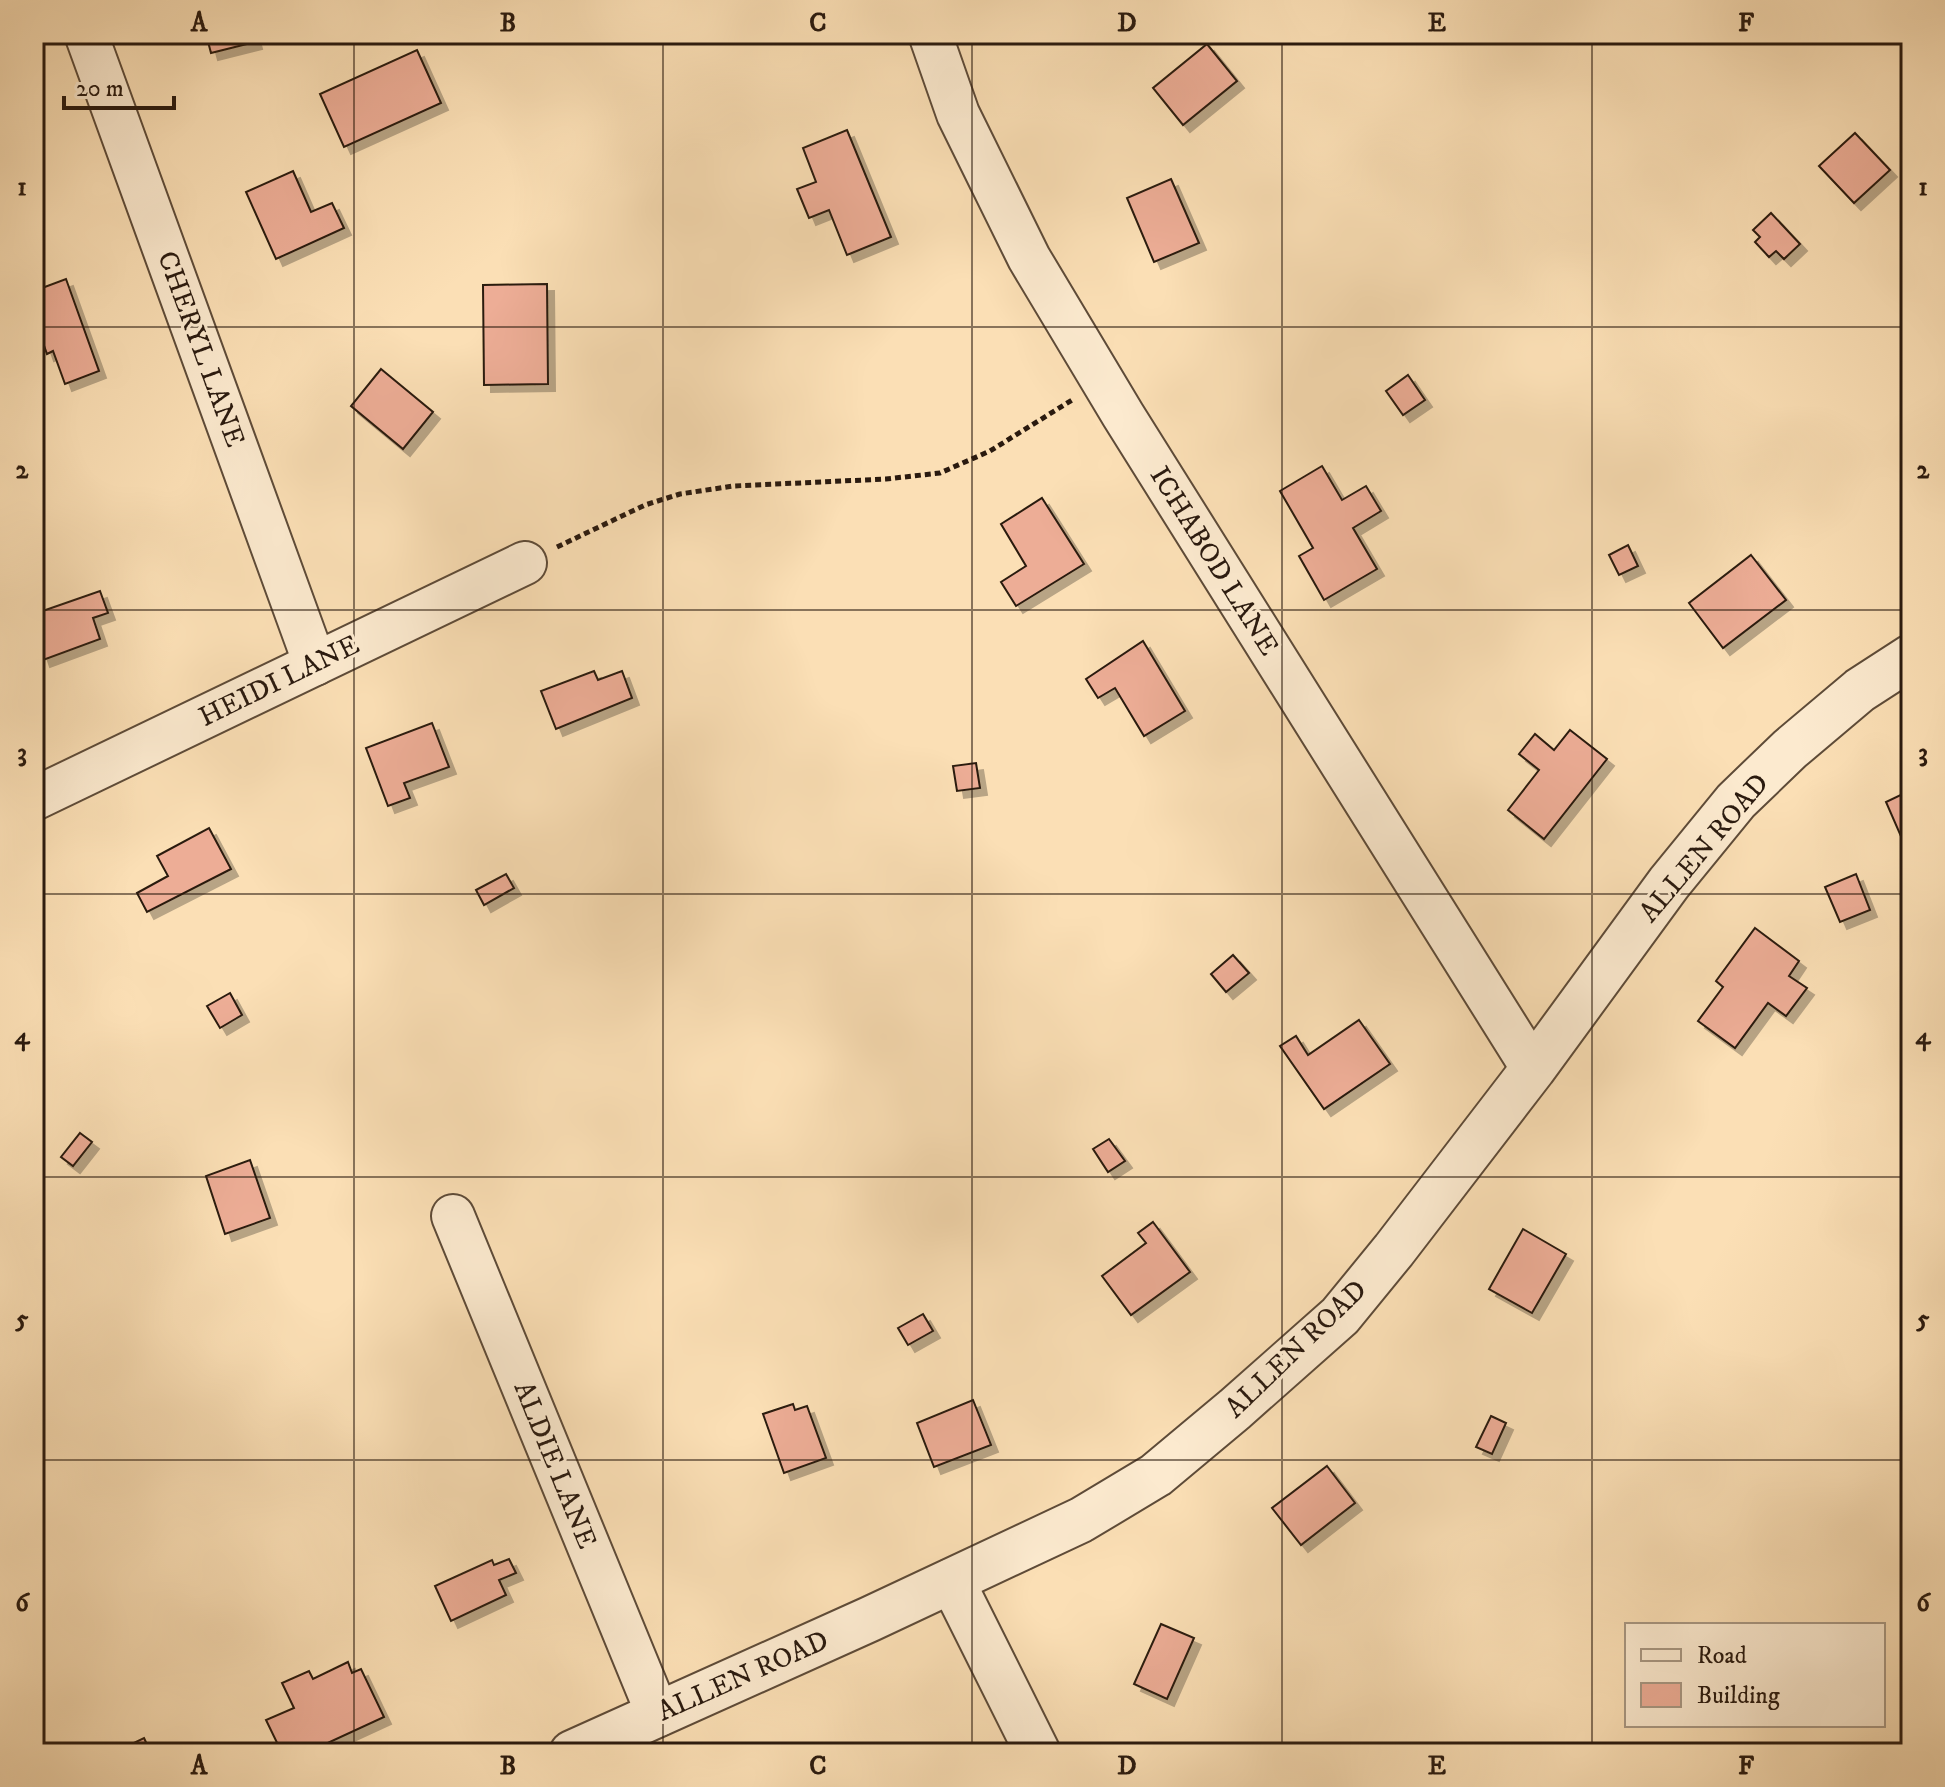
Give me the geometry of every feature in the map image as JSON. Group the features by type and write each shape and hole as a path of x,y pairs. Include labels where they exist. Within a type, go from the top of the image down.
{"street":[{"name":"CHERYL LANE","path":"86,34 315,664"},
{"name":"ICHABOD LANE","path":"930,34 958,114 1029,258 1533,1069"},
{"name":"HEIDI LANE","path":"34,799 525,563"},
{"name":"ALLEN ROAD","path":"572,1753 1081,1520 1156,1475 1340,1316 1533,1069 1669,883 1736,801 1790,749 1860,690 1911,657"},
{"name":"ALDIE LANE","path":"453,1216 658,1715"},
{"path":"952,1581 1038,1753"}],"path":[{"path":"525,563 645,505 680,494 733,486 886,479 940,473 990,451 1103,380"}],"building":[{"path":"206,34 253,34 255,42 211,53"},
{"path":"1207,44 1237,81 1183,125 1153,88"},
{"path":"417,50 441,103 344,147 320,94"},
{"path":"847,130 891,237 847,255 829,210 809,218 797,189 816,182 803,148"},
{"path":"1855,133 1890,170 1854,203 1819,166"},
{"path":"293,171 311,212 332,203 344,228 276,259 246,192"},
{"path":"1171,179 1199,243 1154,262 1127,198"},
{"path":"1771,213 1800,244 1784,259 1776,251 1769,257 1755,242 1760,237 1753,230"},
{"path":"66,279 99,371 65,384 53,351 47,354 34,317 34,291"},
{"path":"547,284 548,384 484,385 483,285"},
{"path":"381,369 433,412 403,449 351,406"},
{"path":"1408,375 1425,400 1403,415 1386,391"},
{"path":"1322,466 1342,500 1366,486 1381,511 1353,528 1377,569 1324,600 1299,556 1313,548 1280,491"},
{"path":"1042,498 1084,564 1016,606 1001,582 1026,566 1001,524"},
{"path":"1628,545 1638,566 1619,575 1609,555"},
{"path":"1751,555 1786,600 1723,648 1689,603"},
{"path":"100,591 108,613 93,618 100,639 43,660 34,633 34,614"},
{"path":"1143,641 1185,711 1144,736 1115,688 1098,698 1086,679"},
{"path":"594,671 598,680 622,671 632,698 556,729 541,691"},
{"path":"432,723 449,767 404,783 410,798 388,806 366,748"},
{"path":"1570,730 1607,759 1544,839 1508,810 1539,770 1519,754 1535,734 1554,750"},
{"path":"976,763 980,788 957,791 953,766"},
{"path":"1911,790 1911,837 1903,841 1886,802"},
{"path":"209,828 231,869 147,912 137,893 168,876 157,856"},
{"path":"506,874 514,888 484,905 476,890"},
{"path":"1856,874 1870,910 1840,922 1825,887"},
{"path":"1755,928 1799,961 1789,976 1807,988 1786,1016 1768,1003 1735,1048 1698,1021 1723,987 1716,981"},
{"path":"1233,955 1249,973 1226,992 1211,974"},
{"path":"230,993 242,1015 220,1028 207,1006"},
{"path":"1359,1020 1390,1064 1324,1109 1280,1046 1296,1036 1308,1055"},
{"path":"80,1133 92,1142 73,1166 61,1157"},
{"path":"1109,1139 1125,1161 1108,1172 1093,1149"},
{"path":"250,1160 270,1218 225,1234 206,1176"},
{"path":"1153,1222 1190,1272 1131,1315 1102,1276 1146,1243 1138,1233"},
{"path":"1523,1229 1566,1254 1532,1313 1489,1289"},
{"path":"923,1314 933,1331 908,1345 898,1328"},
{"path":"973,1400 991,1445 934,1467 917,1423"},
{"path":"793,1404 795,1410 807,1406 826,1458 784,1473 763,1414"},
{"path":"1491,1416 1506,1423 1492,1454 1476,1447"},
{"path":"1327,1466 1355,1503 1301,1545 1272,1508"},
{"path":"509,1559 516,1573 499,1580 506,1595 451,1621 435,1586 492,1560 494,1565"},
{"path":"1161,1624 1194,1638 1167,1699 1134,1684"},
{"path":"348,1662 352,1673 361,1669 384,1717 306,1753 282,1753 266,1720 294,1708 282,1683 309,1671 313,1679"},
{"path":"144,1738 151,1753 113,1753"}]}
